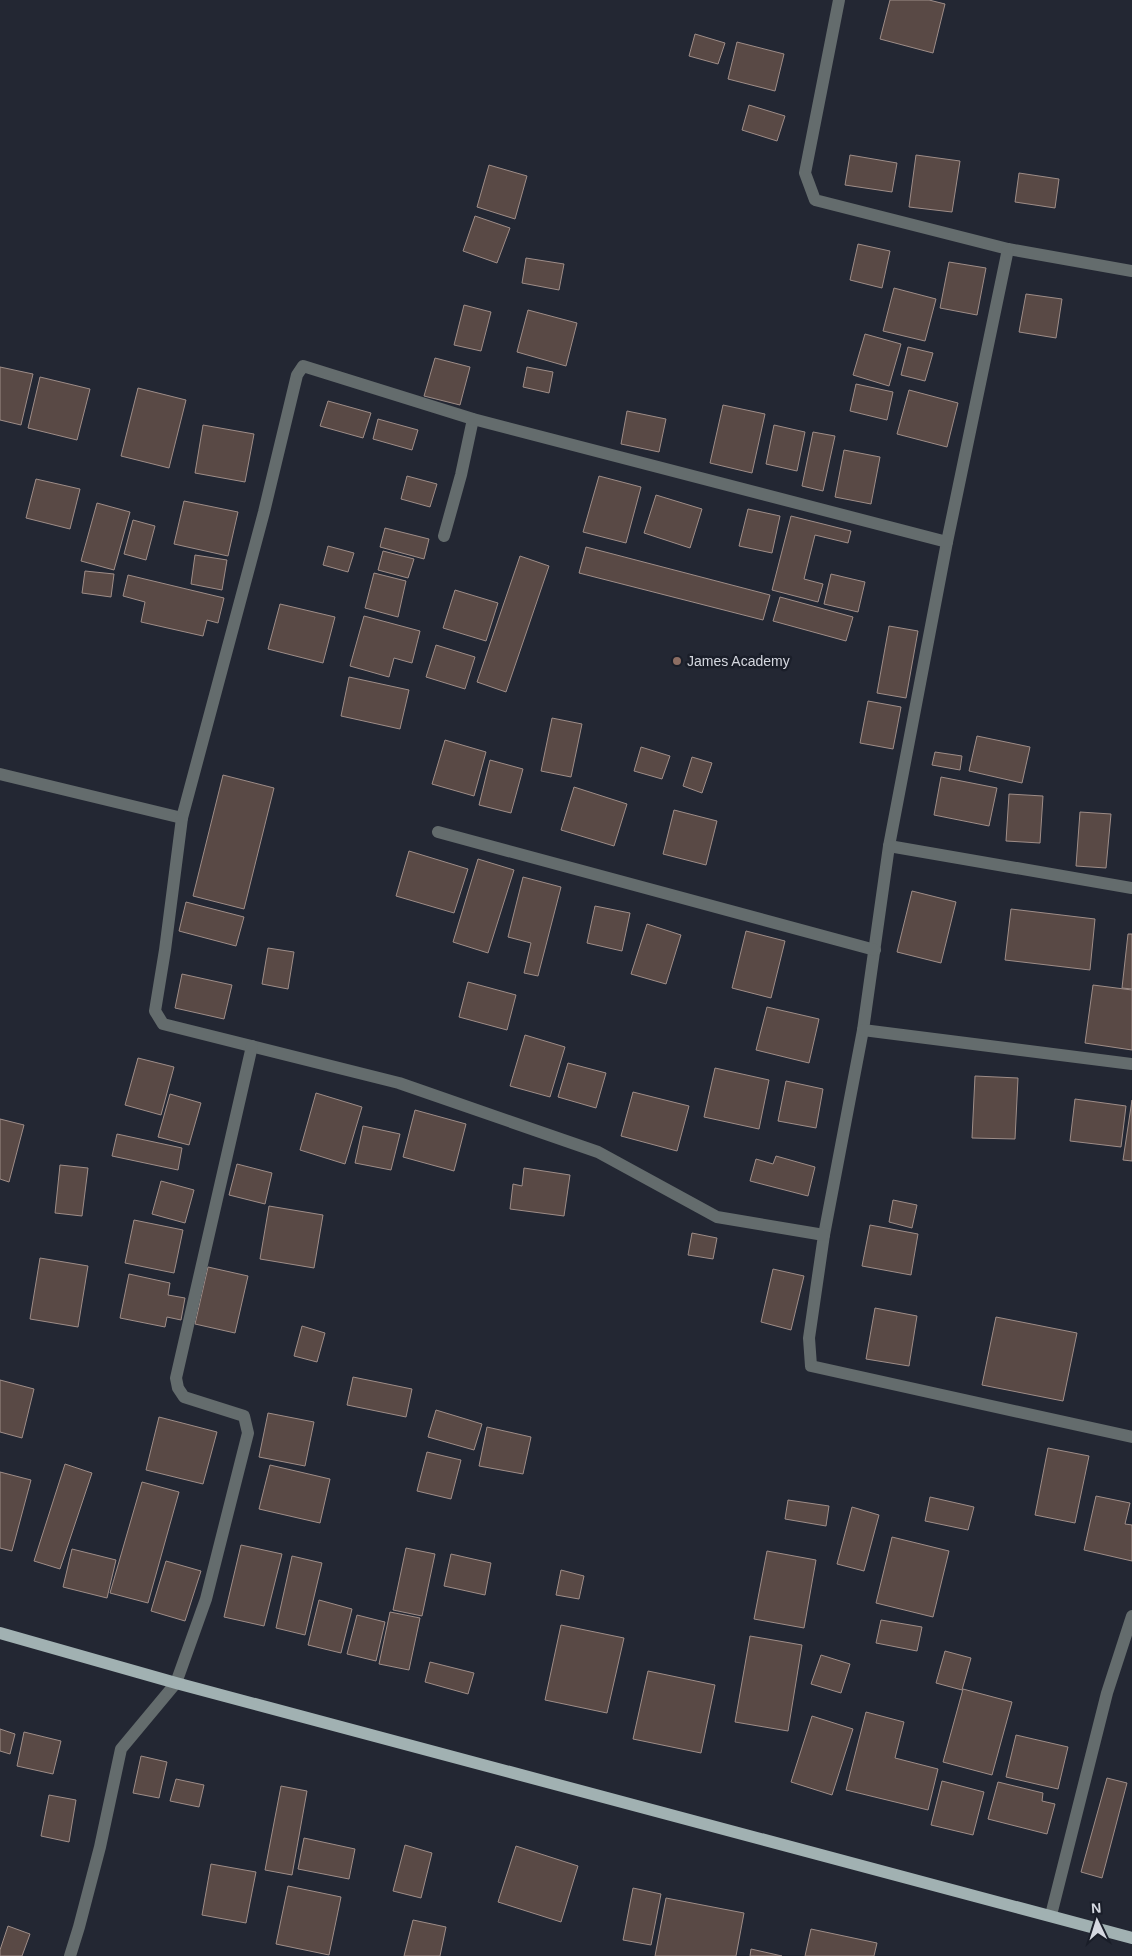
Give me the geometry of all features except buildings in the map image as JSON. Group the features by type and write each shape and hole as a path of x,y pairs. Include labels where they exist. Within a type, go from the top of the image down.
{"main road":[{"path":"0,1634 176,1683 1132,1938"}],"street":[{"path":"839,0 805,173 815,200 1008,249 1132,272"},
{"path":"1008,249 947,542 889,846 863,1030 824,1235 809,1338 811,1366 1132,1436"},
{"path":"824,1235 716,1217 598,1152 399,1083 163,1024 155,1011 182,818 264,512 297,374 303,366 472,418 947,542"},
{"path":"444,536 461,475 472,418"},
{"path":"0,774 182,818"},
{"path":"438,832 875,950"},
{"path":"889,846 1132,888"},
{"path":"863,1030 1132,1064"},
{"path":"70,1956 80,1926 100,1847 121,1749 176,1683 206,1599 248,1433 244,1416 184,1397 178,1388 176,1378 252,1046"},
{"path":"1051,1916 1108,1693 1132,1616"}],"place":[{"name":"James Academy","path":"677,661"}]}
